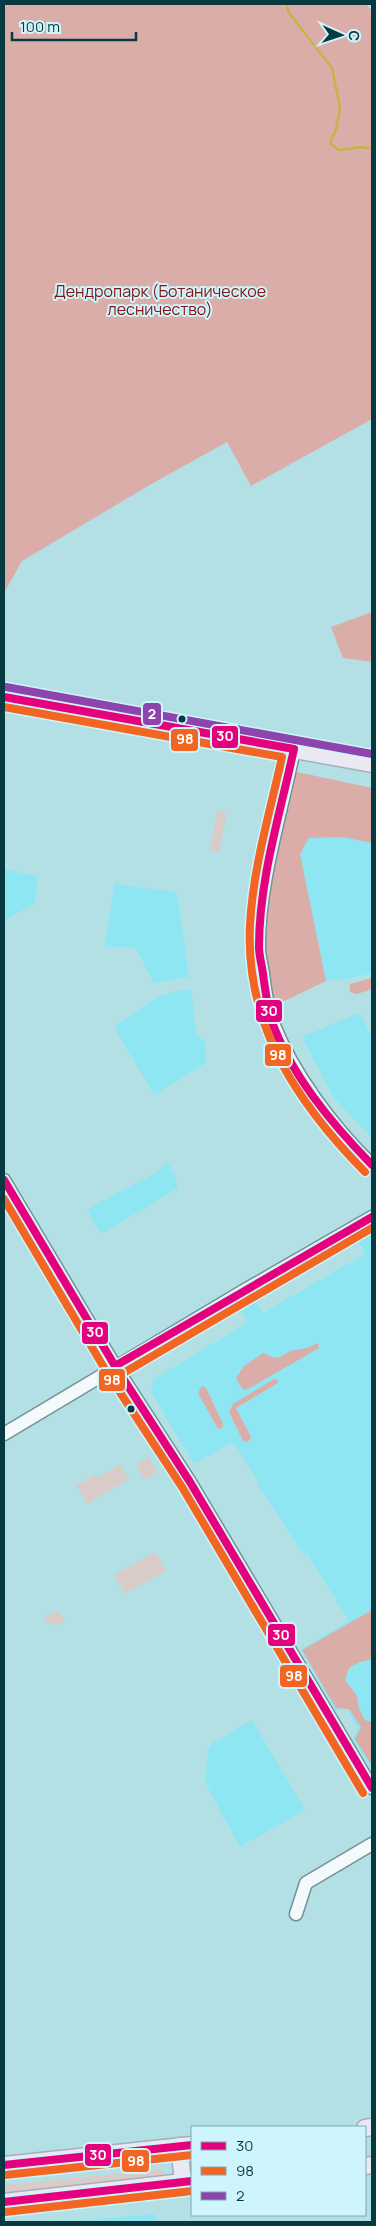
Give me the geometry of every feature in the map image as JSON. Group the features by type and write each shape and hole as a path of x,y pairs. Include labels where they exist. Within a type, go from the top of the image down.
{"main road":[{"path":"4,697 372,764"},
{"path":"4,2165 186,2145 188,2182 4,2202"}],"street":[{"path":"294,749 261,916 259,949 268,1003 272,1022 313,1094 339,1132 372,1165"},
{"path":"4,1180 115,1366 190,1482 372,1788"},
{"path":"4,1434 115,1366 372,1217"},
{"path":"296,1914 306,1883 372,1844"}],"shaded area":[{"path":"297,772 372,788 372,973 348,979 328,980 278,1004"},
{"path":"217,811 227,813 219,852 210,851"},
{"path":"4,869 38,877 35,903 4,921"},
{"path":"114,884 177,892 189,977 154,983 135,947 105,947"},
{"path":"191,989 196,1033 205,1042 206,1063 154,1095 114,1027 157,997"},
{"path":"359,1013 372,1037 372,1138 334,1098 302,1037"},
{"path":"167,1162 177,1178 175,1181 178,1188 101,1234 87,1209 154,1174"},
{"path":"372,1229 372,1767 369,1766 353,1739 358,1728 347,1709 335,1710 301,1649 349,1621 308,1555 304,1556 264,1493 262,1493 257,1485 259,1483 236,1446 231,1443 194,1464 151,1392 154,1379 247,1323 239,1306 254,1297 263,1313 365,1254 357,1238"},
{"path":"148,1457 157,1472 145,1480 136,1465"},
{"path":"120,1464 129,1479 87,1504 76,1486 96,1474 98,1478"},
{"path":"155,1552 166,1571 125,1594 114,1575"},
{"path":"53,1612 58,1612 65,1621 57,1625 48,1622 44,1618"},
{"path":"252,1720 305,1810 240,1847 205,1782 208,1750 211,1744"},
{"path":"160,2155 161,2164 4,2179 4,2170"},
{"path":"163,2169 164,2179 4,2194 4,2185"},
{"path":"155,2214 155,2222 68,2222"}],"green space":[{"name":"Дендропарк (Ботаническое лесничество)","path":"4,4 366,4 372,11 372,419 251,486 227,442 148,486 22,561 4,593"},
{"path":"372,612 372,662 343,658 331,627"},
{"path":"297,772 372,788 372,843 343,837 309,838 300,854 326,981 278,1004 273,1002 265,945 268,891 293,774"},
{"path":"372,978 372,989 357,994 350,992 350,984"},
{"path":"318,1343 319,1348 248,1389 243,1390 236,1378 244,1366 263,1353 274,1358 280,1357 290,1351 307,1348"},
{"path":"274,1379 278,1380 278,1383 236,1408 251,1437 248,1442 243,1441 229,1412 233,1404"},
{"path":"202,1386 206,1388 223,1424 222,1428 218,1429 198,1393"},
{"path":"372,1610 372,1659 360,1662 349,1668 345,1680 357,1696 359,1709 365,1720 372,1722 372,1766 355,1739 361,1727 349,1709 336,1708 302,1650"}],"waterway":[{"path":"286,4 289,13 332,68 340,108 336,130 330,143 339,150 362,147 372,149"}],"transit line":[{"name":"2","path":"6,687 372,754"},
{"name":"30","path":"4,697 294,749 271,847 262,897 259,950 267,1002 279,1039 301,1079 327,1115 372,1165"},
{"name":"98","path":"4,707 282,757 258,861 252,904 250,925 251,961 256,996 266,1029 280,1060 297,1090 340,1146 365,1172"},
{"name":"30","path":"4,1180 115,1366 190,1482 372,1788"},
{"name":"98","path":"4,1199 106,1371 182,1487 363,1793"},
{"name":"30","path":"115,1366 372,1217"},
{"name":"98","path":"120,1375 372,1228"},
{"name":"30","path":"4,2165 191,2145"},
{"name":"98","path":"5,2175 191,2155"},
{"name":"30","path":"4,2202 191,2181"},
{"name":"98","path":"5,2212 191,2191"}]}
